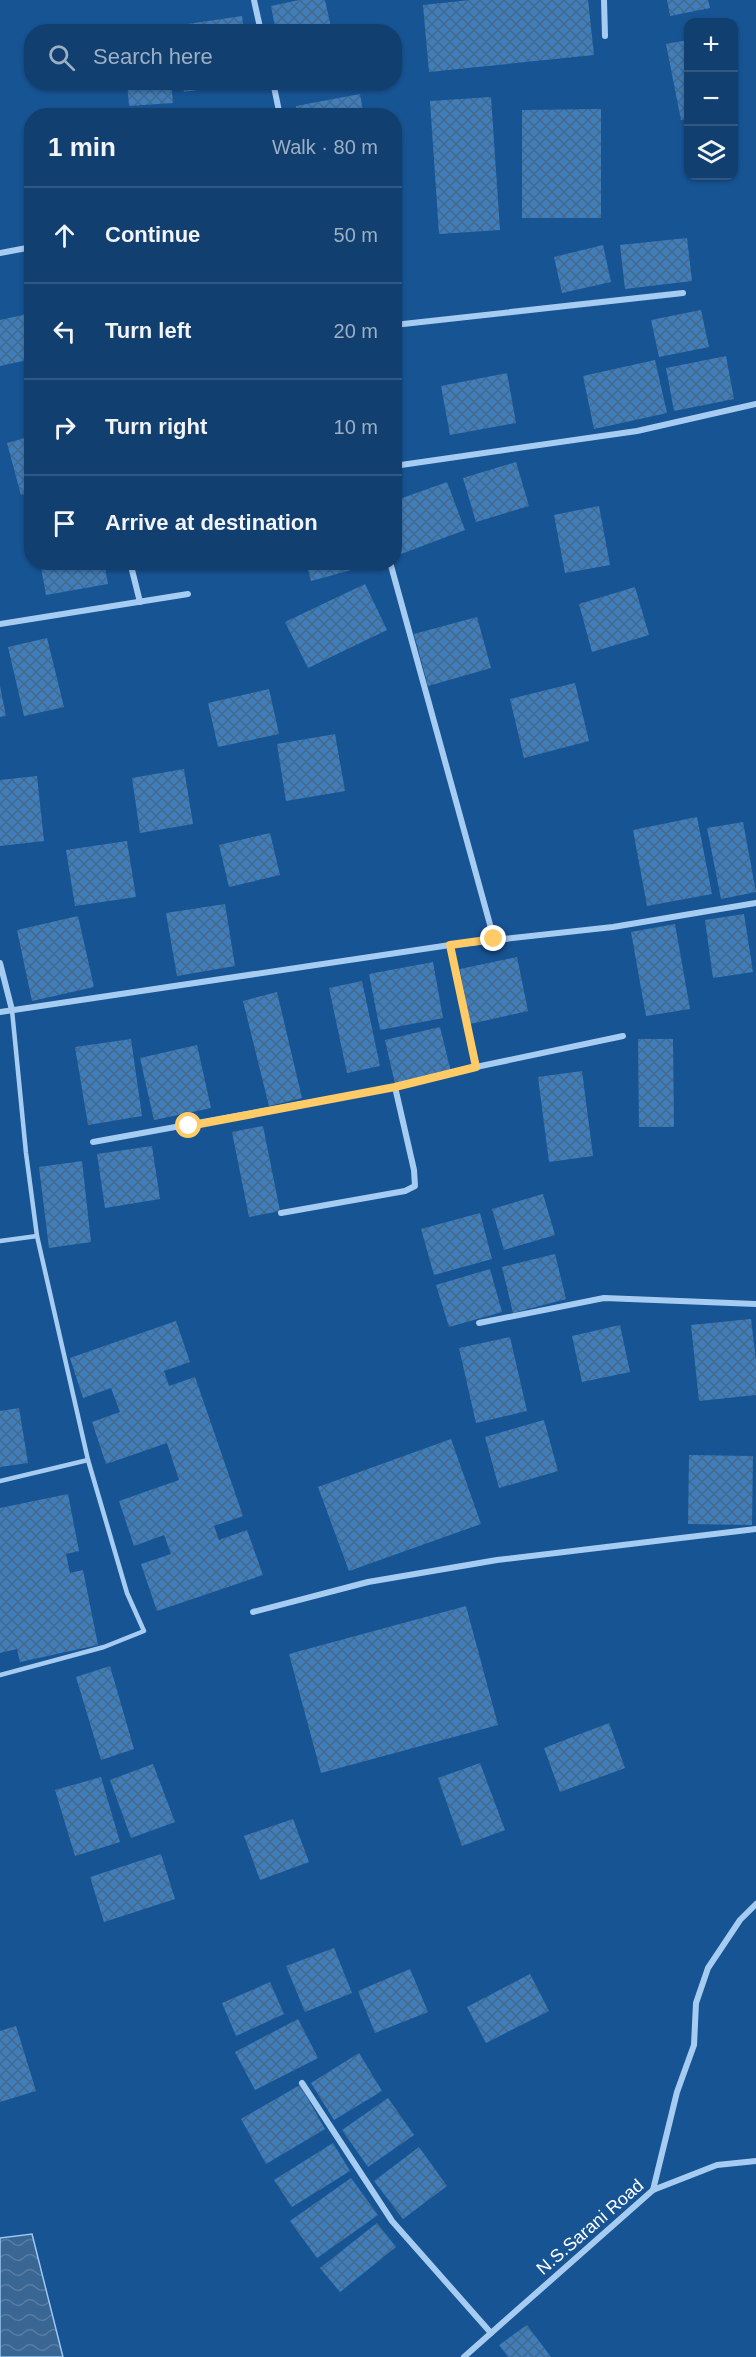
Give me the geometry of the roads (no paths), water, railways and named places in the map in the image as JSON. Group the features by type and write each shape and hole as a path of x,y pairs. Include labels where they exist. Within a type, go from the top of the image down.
{"street":[{"path":"254,0 259,24"},
{"path":"604,0 604,36"},
{"path":"275,90 278,108"},
{"path":"0,253 24,248"},
{"path":"402,324 683,292"},
{"path":"402,465 637,431 756,404"},
{"path":"132,570 140,602"},
{"path":"392,570 494,939"},
{"path":"0,624 188,594"},
{"path":"0,1012 450,945 613,927 756,903"},
{"path":"450,945 476,1067"},
{"path":"0,963 12,1010"},
{"path":"93,1142 395,1087 476,1067 623,1036"},
{"path":"281,1213 405,1191 415,1186 414,1170 395,1087"},
{"path":"478,1323 604,1298 756,1304"},
{"path":"253,1612 380,1580 497,1560 756,1529"},
{"path":"653,2190 677,2092 694,2045 696,2003 708,1968 740,1920 756,1904"},
{"path":"302,2083 392,2221 491,2333"},
{"name":"N.S.Sarani Road","path":"464,2357 653,2190 717,2165 756,2161"}],"lane":[{"path":"0,1675 104,1647 144,1631 127,1593 88,1460 37,1236 26,1153 12,1010"},
{"path":"0,1241 37,1236"},
{"path":"0,1480 88,1460"}],"water":[{"path":"32,2234 63,2357 0,2357 0,2238"}]}
